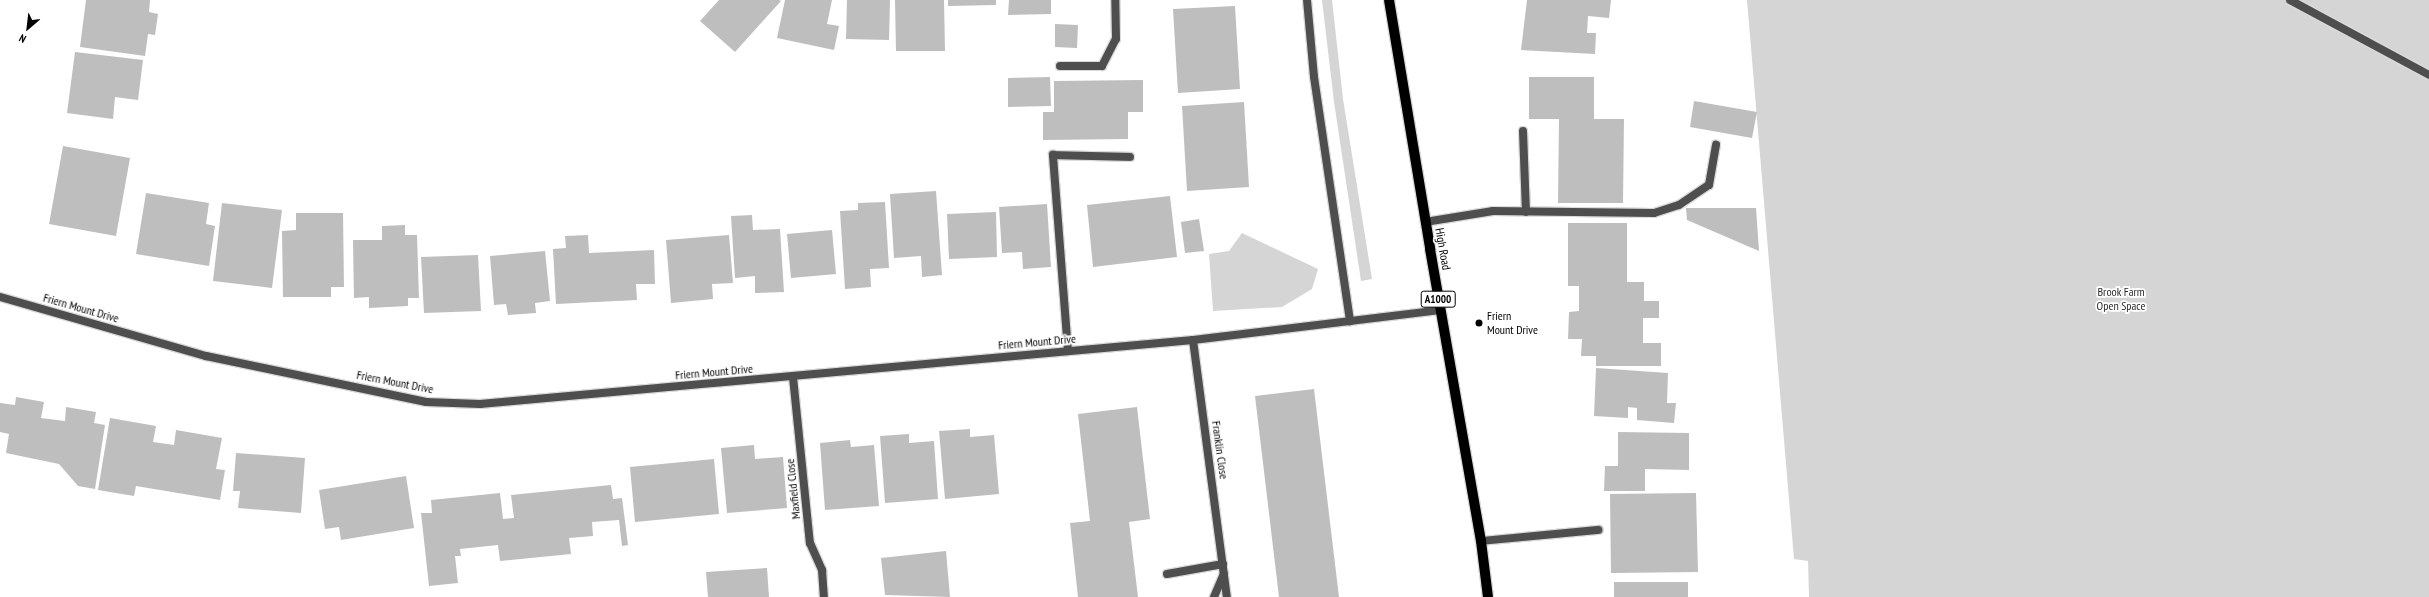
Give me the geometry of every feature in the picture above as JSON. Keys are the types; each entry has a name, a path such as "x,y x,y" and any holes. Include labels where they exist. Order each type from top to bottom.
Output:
{"main road":[{"name":"High Road","path":"1389,0 1425,222 1481,540 1488,597"}],"street":[{"path":"1060,66 1102,66 1116,39 1115,0"},
{"path":"1307,0 1314,77 1350,321"},
{"path":"2290,0 2429,74"},
{"path":"1523,131 1526,212"},
{"path":"1425,222 1493,211 1654,213 1679,205 1709,185 1716,145"},
{"path":"1068,351 1054,155 1130,157"},
{"name":"Friern Mount Drive","path":"0,297 206,356 426,402 480,404 1193,340 1440,310"},
{"name":"Franklin Close","path":"1193,340 1227,597"},
{"name":"Maxfield Close","path":"793,377 810,543 822,570 824,597"},
{"path":"1481,540 1598,530"},
{"path":"1167,574 1223,564"},
{"path":"1214,597 1224,574"}],"green space":[{"path":"1322,0 1332,0 1343,99 1372,279 1361,281 1334,102"},
{"name":"Brook Farm Open Space","path":"1747,0 2429,0 2429,597 1809,597 1808,561 1794,559"},
{"path":"1242,233 1318,269 1312,289 1282,307 1213,311 1209,254 1229,251"}],"building":[{"path":"86,0 150,0 149,12 158,14 155,35 148,34 145,56 80,47"},
{"path":"719,0 781,1 735,52 700,21"},
{"path":"785,0 832,0 827,24 839,26 834,50 777,38"},
{"path":"847,0 890,0 889,40 846,39"},
{"path":"895,0 944,0 945,51 896,51"},
{"path":"948,0 996,0 996,5 948,6"},
{"path":"1009,0 1051,0 1051,14 1008,15"},
{"path":"1527,0 1611,0 1609,18 1588,16 1587,33 1596,33 1595,54 1521,50"},
{"path":"1235,6 1240,89 1178,93 1173,9"},
{"path":"1055,24 1078,25 1077,48 1055,47"},
{"path":"75,52 143,60 138,100 115,97 113,119 67,113"},
{"path":"1050,77 1051,106 1008,107 1008,78"},
{"path":"1529,77 1594,77 1594,119 1624,119 1623,203 1558,203 1559,119 1529,119"},
{"path":"1143,80 1143,112 1128,112 1128,139 1043,140 1043,112 1054,112 1054,81"},
{"path":"1694,101 1757,112 1752,138 1690,127"},
{"path":"1244,102 1249,187 1187,191 1182,106"},
{"path":"63,146 130,158 116,236 49,224"},
{"path":"936,191 942,275 922,277 921,256 894,258 890,194"},
{"path":"146,193 209,203 206,224 215,226 209,266 136,254"},
{"path":"1170,196 1177,257 1093,267 1087,205"},
{"path":"885,202 889,268 870,269 871,287 845,289 840,211 858,210 858,203"},
{"path":"222,203 282,210 272,288 213,281"},
{"path":"1047,204 1051,267 1023,269 1022,252 1002,253 999,207"},
{"path":"1686,208 1756,208 1759,251 1687,220"},
{"path":"996,212 997,257 949,259 947,214"},
{"path":"296,213 343,213 344,287 331,287 331,297 283,297 282,231 296,230"},
{"path":"752,215 753,230 780,229 784,292 755,293 755,276 735,278 731,216"},
{"path":"1199,219 1204,251 1185,253 1181,222"},
{"path":"1568,223 1627,223 1627,282 1644,282 1644,301 1659,301 1659,318 1643,318 1643,343 1661,343 1661,366 1596,366 1596,356 1581,356 1582,339 1568,339 1569,312 1579,311 1579,286 1568,286"},
{"path":"405,225 405,235 417,235 419,298 408,298 408,306 369,308 369,297 354,298 353,240 382,240 382,226"},
{"path":"832,230 836,274 791,278 787,234"},
{"path":"588,235 589,253 654,250 655,284 636,284 637,300 556,304 553,249 566,248 565,236"},
{"path":"729,235 733,283 712,284 713,299 671,303 666,240"},
{"path":"545,251 550,301 535,303 536,313 508,315 506,304 494,305 490,256"},
{"path":"478,255 481,311 424,313 421,257"},
{"path":"1596,368 1668,373 1667,403 1676,403 1674,423 1637,420 1637,408 1628,407 1628,418 1594,416"},
{"path":"1314,389 1339,597 1279,597 1255,396"},
{"path":"16,397 44,402 41,418 65,421 66,407 96,412 94,423 105,425 95,489 78,486 59,464 6,453 9,434 0,432 0,403 15,405"},
{"path":"1137,407 1150,519 1129,522 1138,597 1078,597 1070,523 1090,521 1078,414"},
{"path":"110,418 156,426 153,442 174,445 176,430 222,438 216,469 225,470 220,500 136,486 134,496 98,490"},
{"path":"970,429 970,437 994,435 999,494 945,499 939,431"},
{"path":"1618,432 1689,433 1689,470 1645,469 1645,491 1604,491 1605,466 1618,466"},
{"path":"909,434 909,443 934,441 938,499 885,503 880,436"},
{"path":"850,440 851,447 874,445 879,506 825,510 820,443"},
{"path":"754,445 755,459 783,457 787,508 727,513 721,448"},
{"path":"236,453 305,458 301,513 238,508 240,491 233,491"},
{"path":"714,459 719,514 635,522 630,467"},
{"path":"406,476 414,528 341,540 339,527 325,529 319,490"},
{"path":"611,485 613,499 622,498 628,545 622,546 619,520 592,522 593,536 569,538 571,554 500,561 498,545 460,549 461,556 455,556 458,583 429,586 421,513 432,513 431,500 500,493 503,519 514,518 511,495"},
{"path":"1696,493 1698,572 1611,573 1610,494"},
{"path":"946,551 950,597 885,595 881,558"},
{"path":"767,568 769,597 708,597 706,572"},
{"path":"1614,582 1688,582 1688,597 1614,597"}],"place":[{"name":"Friern Mount Drive","path":"1479,323"}]}
